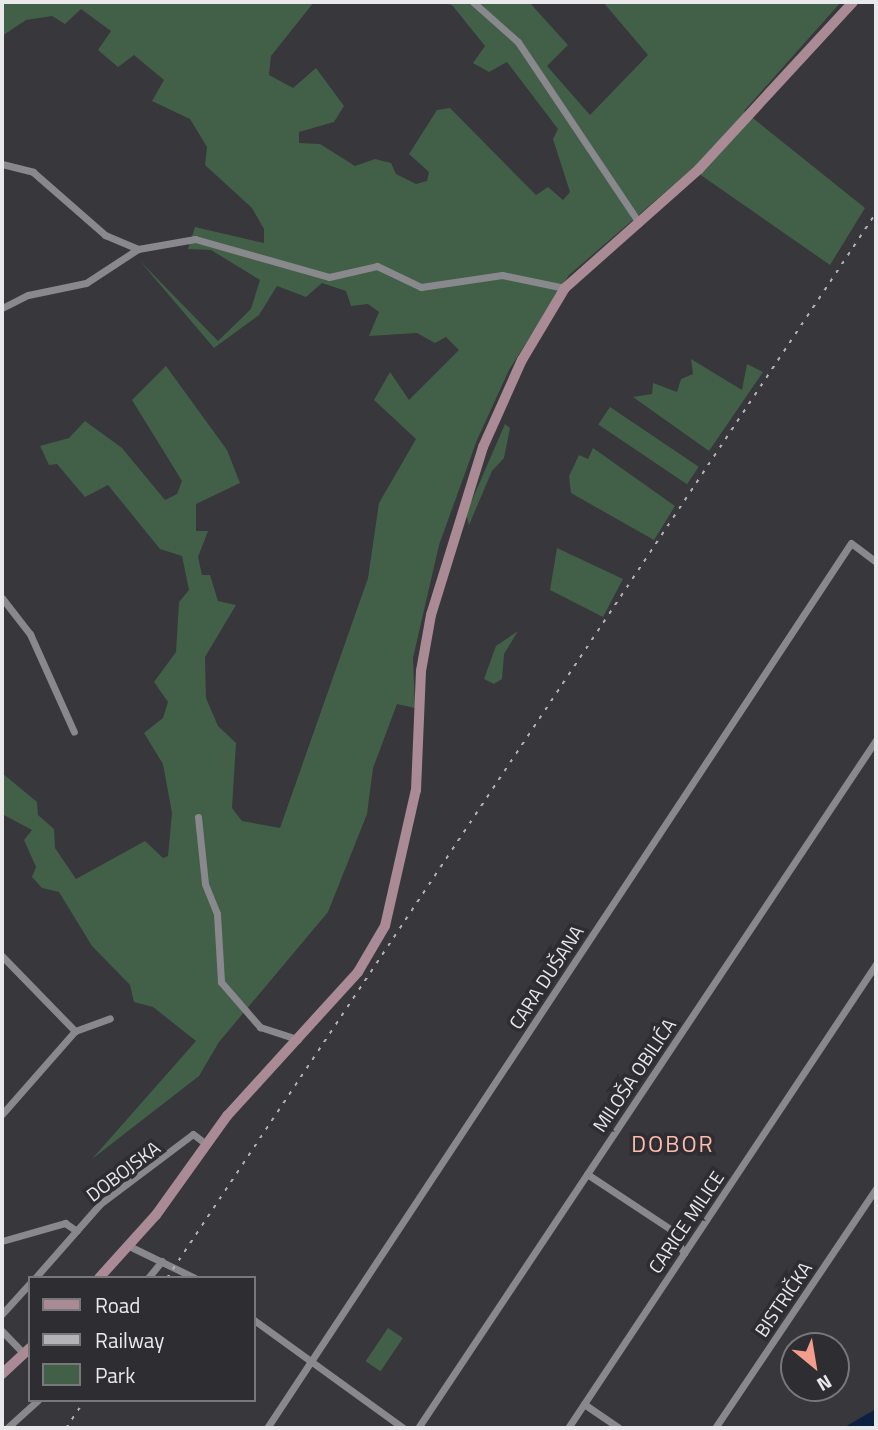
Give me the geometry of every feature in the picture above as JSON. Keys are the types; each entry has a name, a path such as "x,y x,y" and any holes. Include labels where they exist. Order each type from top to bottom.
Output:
{"main road":[{"path":"101,1276 129,1247 206,1144 358,972 396,896 418,779 421,671 445,561 489,435 522,360 565,288 639,223 761,107 853,2"},
{"path":"2,1374 27,1351"}],"street":[{"path":"473,2 518,42 639,223"},
{"path":"2,164 33,172 104,235 138,249"},
{"path":"2,308 29,295 86,283 138,249 208,239 329,277 377,266 421,287 502,275 565,288"},
{"name":"CARA DUŠANA","path":"267,1428 851,543 876,562"},
{"path":"2,598 30,634 74,733"},
{"name":"MILOŠA OBILIĆA","path":"418,1428 876,740"},
{"path":"198,817 205,884 217,914 221,982 260,1027 298,1039"},
{"path":"2,956 75,1031"},
{"name":"CARICE MILICE","path":"568,1428 876,964"},
{"path":"2,1114 75,1031 110,1018"},
{"name":"DOBOJSKA","path":"37,1276 100,1204 193,1134 206,1144"},
{"path":"587,1174 670,1229 684,1253"},
{"name":"BISTRIČKA","path":"715,1428 876,1188"},
{"path":"2,1241 65,1223 77,1231"},
{"path":"129,1247 191,1276"},
{"path":"150,1276 162,1261"},
{"path":"2,1314 28,1285"},
{"path":"256,1322 403,1428"},
{"path":"2,1331 27,1351"},
{"path":"7,1428 36,1402"},
{"path":"584,1404 618,1428"}],"green space":[{"path":"2,2 314,2 271,56 269,75 293,88 316,68 344,106 334,122 299,132 299,143 320,144 355,166 375,159 391,163 396,174 416,184 427,181 429,172 409,154 437,110 450,108 536,195 548,187 563,200 570,192 553,139 558,129 507,62 489,72 473,63 485,46 452,5 440,2 529,2 568,45 547,66 590,115 648,55 603,2 841,2 744,111 865,208 830,265 692,169 569,275 509,370 477,440 439,545 413,658 415,708 397,704 373,768 367,814 328,912 219,1042 199,1076 92,1159 196,1041 153,1007 134,1002 130,985 92,946 59,892 42,888 32,877 36,867 24,840 32,830 2,814 2,773 37,802 38,815 54,829 55,848 76,879 145,841 163,858 168,856 172,813 163,764 144,733 163,718 168,702 154,682 176,652 179,602 189,590 182,556 160,549 108,485 85,497 57,464 49,465 40,446 69,438 85,421 122,448 165,500 177,494 182,481 132,400 166,366 227,450 240,483 196,504 196,531 208,531 198,557 202,575 210,575 218,601 236,605 205,657 206,698 218,726 236,743 232,808 242,821 280,828 368,578 379,503 416,439 374,400 390,372 409,400 459,350 446,337 435,343 417,333 369,336 379,312 368,304 351,306 346,291 322,283 306,297 277,286 259,315 214,348 139,260 218,341 251,309 260,280 211,250 188,249 195,227 264,243 264,229 252,208 205,165 207,147 190,119 152,101 164,80 134,55 118,67 98,50 111,31 81,9 65,24 52,16 26,20 2,36"},
{"path":"691,359 742,390 747,364 763,372 709,451 633,397 652,394 653,383 677,392 681,379 693,374"},
{"path":"610,407 699,467 687,484 598,424"},
{"path":"505,424 510,428 504,458 492,471 469,525 466,514"},
{"path":"593,448 675,506 654,540 571,493 569,476 579,455 588,459"},
{"path":"557,548 623,579 603,617 550,590"},
{"path":"518,631 504,654 502,679 494,684 484,679 496,646"},
{"path":"388,1328 403,1338 381,1371 366,1361"}],"water":[{"path":"876,1409 876,1428 843,1428"}],"railway":[{"path":"168,1276 876,213"},
{"path":"66,1428 84,1402"}],"district":[{"name":"DOBOR","path":"673,1144"}]}
